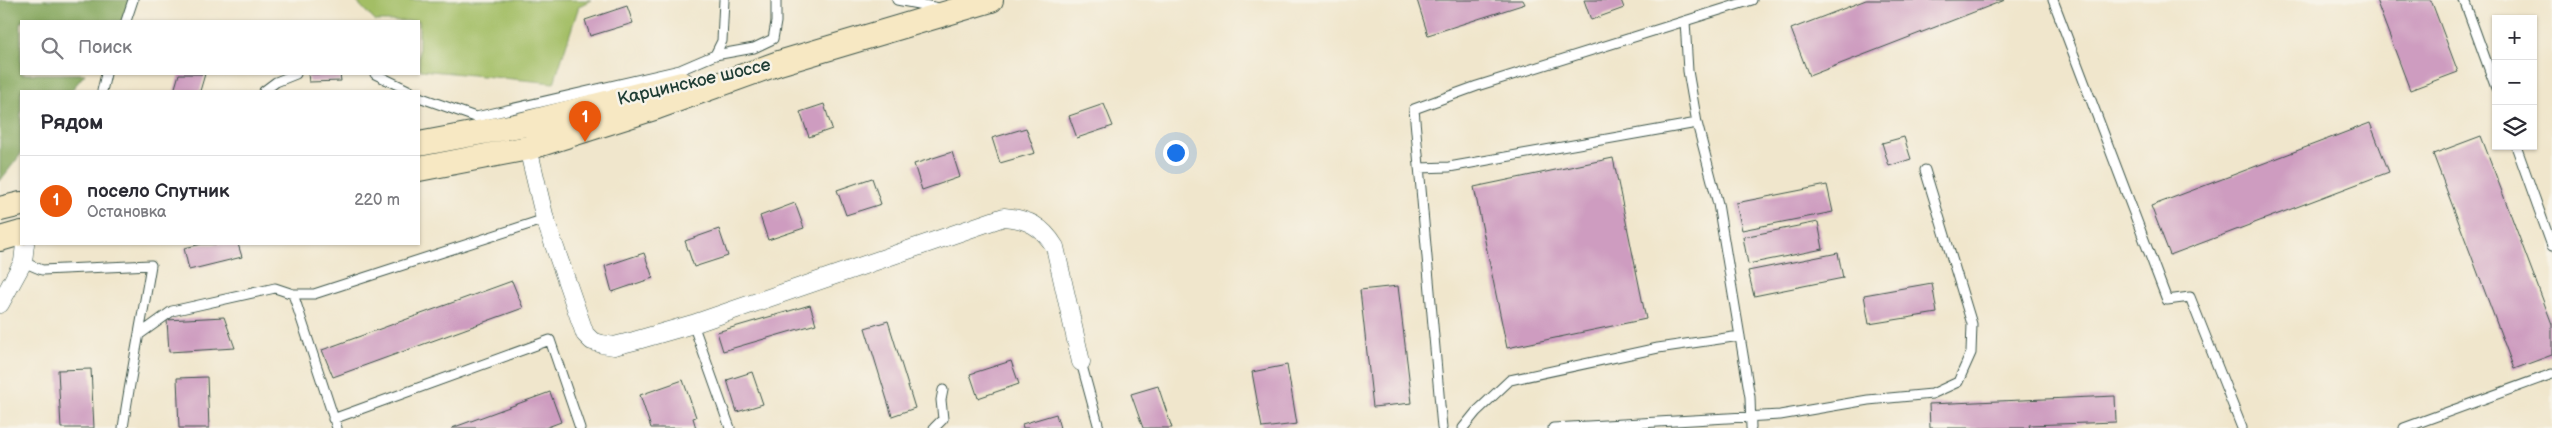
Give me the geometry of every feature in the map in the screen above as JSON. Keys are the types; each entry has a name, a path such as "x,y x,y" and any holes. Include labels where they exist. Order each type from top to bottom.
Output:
{"main road":[{"path":"779,63 992,0"},
{"name":"Карцинское шоссе","path":"420,144 520,125 637,95 779,63"},
{"name":"Карцинское шоссе","path":"420,169 528,148 657,107 779,63"},
{"path":"520,125 528,148"},
{"path":"0,209 20,204"},
{"path":"0,239 20,233"}],"street":[{"path":"528,148 546,219 585,334 592,341 614,346 693,324 1004,217 1016,218 1036,225 1048,236 1055,247 1081,362"},
{"path":"0,304 23,262 24,245"}],"lane":[{"path":"126,20 133,0"},
{"path":"715,55 722,41 724,0"},
{"path":"476,117 680,70 715,55 754,48 773,39 776,22 776,0"},
{"path":"898,0 958,10 980,0"},
{"path":"1442,428 1414,110 1477,86 1752,0"},
{"path":"2053,0 2166,300 2190,297 2242,428"},
{"path":"2464,0 2492,77"},
{"path":"1684,21 1688,71 1696,123 1718,204 1740,336 1751,428"},
{"path":"102,90 106,75"},
{"path":"265,90 276,82 294,75"},
{"path":"377,75 408,90"},
{"path":"420,96 494,124 520,125"},
{"path":"1420,168 1449,168 1696,123"},
{"path":"2517,150 2552,246"},
{"path":"1553,428 1780,415 1868,400 1932,394 1958,382 1971,353 1972,324 1925,170"},
{"path":"140,334 172,311 275,288 294,294 314,294 546,219"},
{"path":"23,262 42,270 151,265 140,334 134,353 123,428"},
{"path":"294,294 335,424 550,340 580,428"},
{"path":"693,324 730,428"},
{"path":"1463,428 1476,412 1510,380 1658,348 1740,336"},
{"path":"1081,362 1099,428"},
{"path":"2404,428 2552,374"},
{"path":"934,428 943,419 941,400 943,390"}],"green space":[{"path":"0,0 134,0 122,20 20,20 20,75 84,75 72,90 20,90 20,155 0,181"},
{"path":"355,0 591,0 579,6 554,83 421,70 420,20 374,20"}],"building":[{"path":"1417,0 1523,0 1525,4 1428,35"},
{"path":"1584,0 1621,0 1624,8 1591,20"},
{"path":"1866,0 2005,0 1809,76 1791,29"},
{"path":"2376,0 2431,0 2458,72 2410,90"},
{"path":"627,6 633,23 590,36 585,20"},
{"path":"179,75 205,75 200,90 174,90"},
{"path":"308,75 340,75 341,81 309,82"},
{"path":"824,104 832,129 809,137 800,112"},
{"path":"1104,104 1113,126 1077,138 1069,116"},
{"path":"2370,123 2389,172 2170,255 2151,206"},
{"path":"1026,128 1035,153 1000,163 992,138"},
{"path":"2481,136 2552,324 2552,355 2514,369 2433,154"},
{"path":"1904,137 1911,159 1889,166 1882,143"},
{"path":"952,152 960,177 922,190 914,164"},
{"path":"1613,158 1646,319 1507,348 1474,187"},
{"path":"872,178 881,204 846,215 837,190"},
{"path":"1827,185 1833,212 1742,230 1736,203"},
{"path":"795,203 804,228 768,240 760,216"},
{"path":"1818,222 1823,249 1748,264 1743,237"},
{"path":"719,229 728,256 694,267 685,241"},
{"path":"198,245 238,245 242,257 189,270 184,248"},
{"path":"644,253 653,278 612,292 605,266"},
{"path":"1838,253 1843,278 1754,296 1748,271"},
{"path":"512,281 523,308 333,377 322,350"},
{"path":"1932,283 1937,313 1869,324 1864,295"},
{"path":"1398,286 1412,403 1373,407 1360,290"},
{"path":"810,305 816,324 723,351 717,332"},
{"path":"224,317 235,348 169,352 167,320"},
{"path":"888,321 915,408 892,416 865,328"},
{"path":"1011,361 1019,384 978,398 970,374"},
{"path":"1287,365 1297,424 1262,428 1252,372"},
{"path":"91,369 94,428 61,428 58,370"},
{"path":"752,372 763,404 737,412 727,380"},
{"path":"207,377 209,428 179,428 177,378"},
{"path":"683,380 696,417 693,418 696,428 651,428 640,395"},
{"path":"1158,386 1172,428 1143,428 1131,394"},
{"path":"550,392 561,422 545,428 452,428"},
{"path":"2115,396 2116,422 2029,425 2030,428 1930,428 1929,404"},
{"path":"1056,414 1060,428 1023,428 1022,424"}],"place":[{"name":"посело Спутник","path":"585,142"}]}
